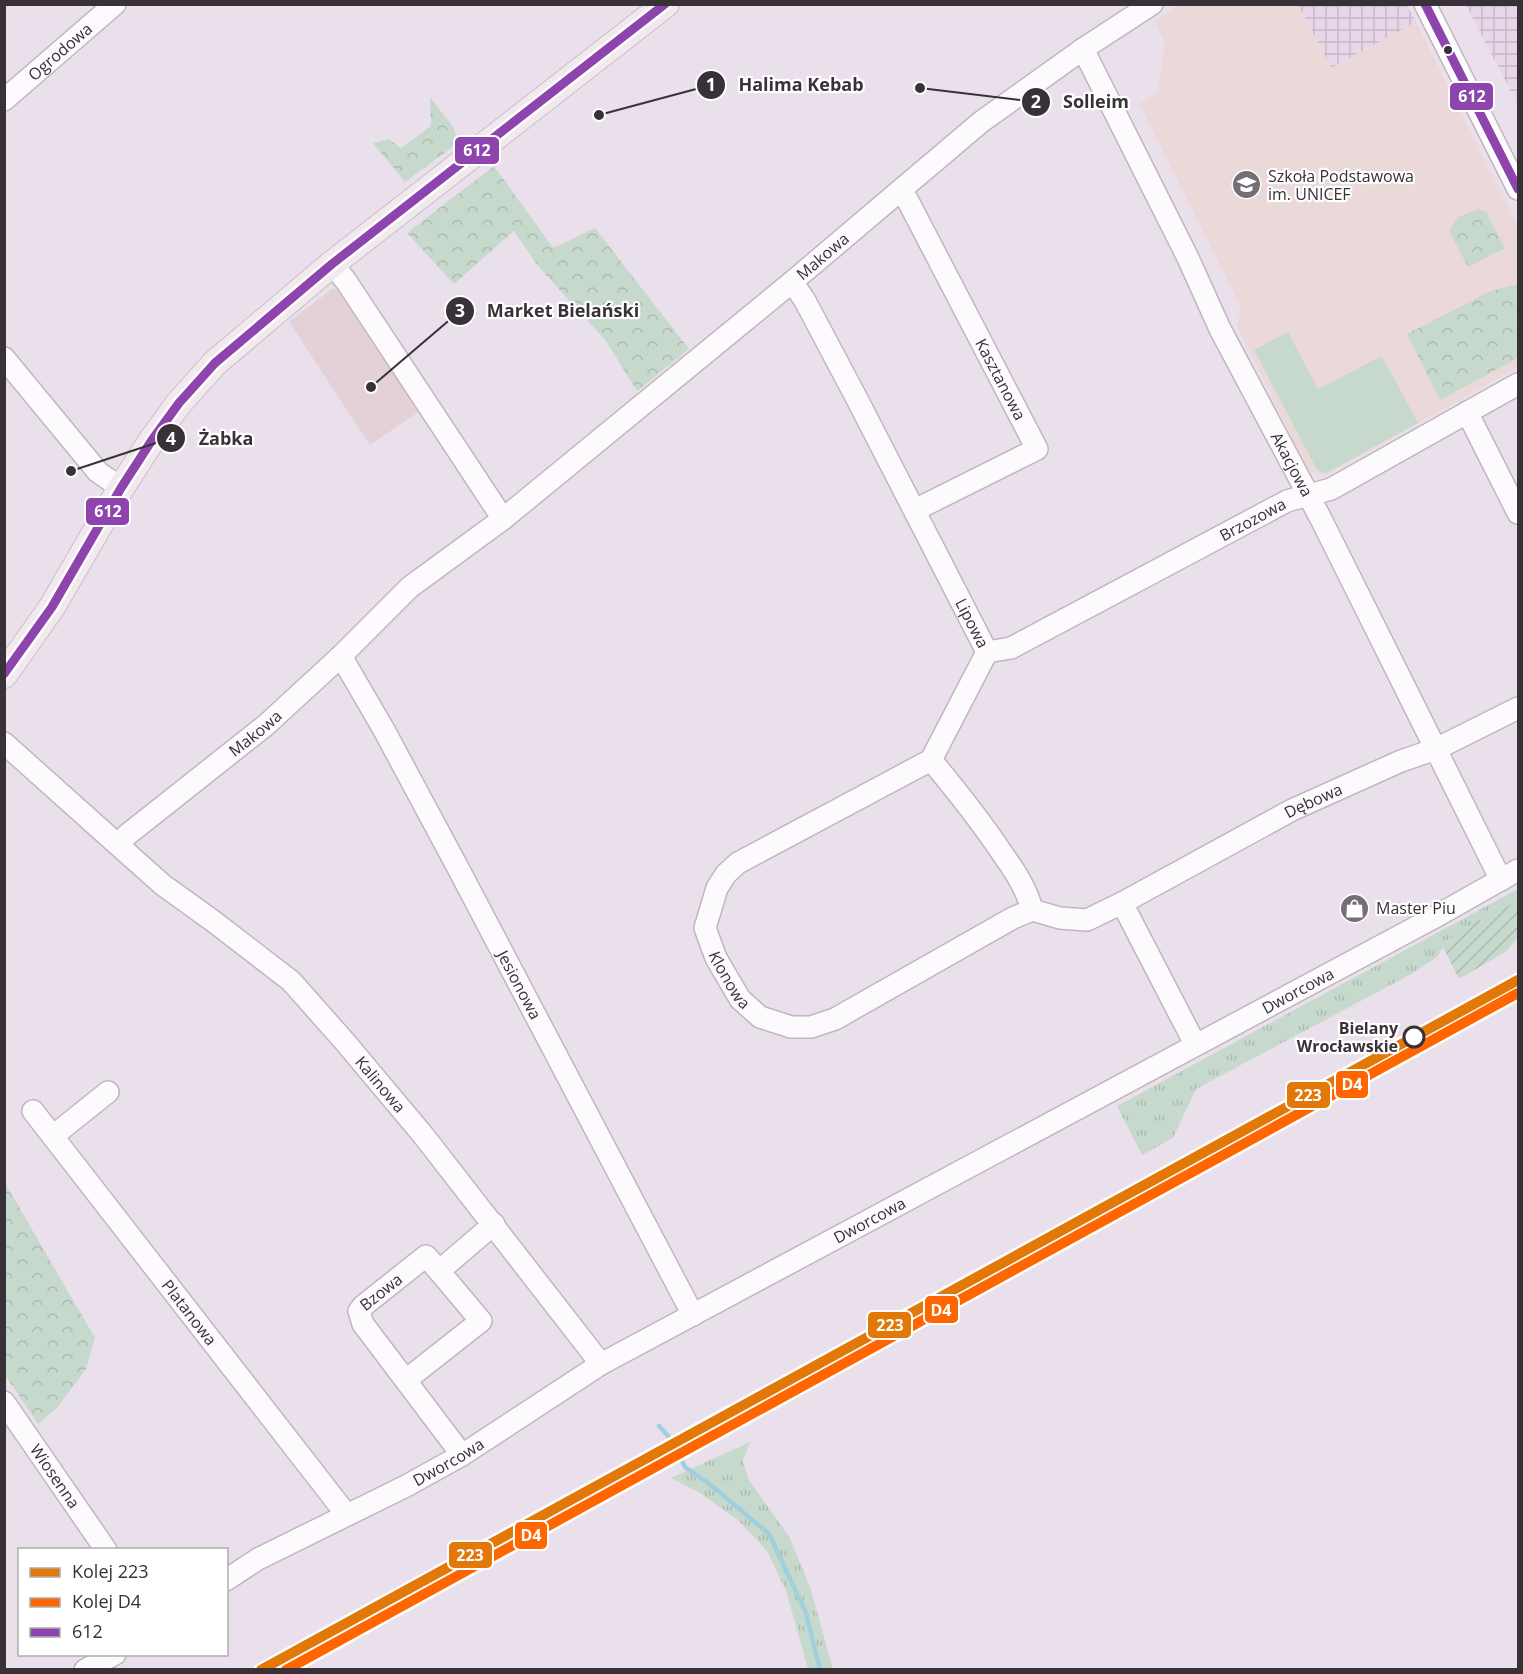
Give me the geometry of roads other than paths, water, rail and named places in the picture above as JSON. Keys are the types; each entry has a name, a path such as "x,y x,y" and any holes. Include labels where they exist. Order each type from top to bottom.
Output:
{"main road":[{"path":"4,675 52,607 121,488 152,440 179,403 215,363 332,264 658,7"}],"street":[{"name":"Ogrodowa","path":"4,100 115,4"},
{"name":"Makowa","path":"118,845 127,835 266,725 410,587 503,519 792,282 981,122 1083,49 1152,4"},
{"path":"1425,4 1518,189"},
{"name":"Akacjowa","path":"1083,49 1188,258 1220,329 1307,494 1436,749 1510,875"},
{"name":"Kasztanowa","path":"901,190 1037,449 915,510"},
{"path":"332,264 352,290 503,519"},
{"name":"Lipowa","path":"792,282 804,299 987,652 931,760"},
{"path":"4,358 98,472 121,488"},
{"name":"Brzozowa","path":"987,652 1011,648 1287,501 1331,489 1518,384"},
{"path":"1467,412 1518,513"},
{"name":"Jesionowa","path":"340,656 384,730 464,878 693,1316"},
{"name":"Dębowa","path":"1118,906 1292,810 1401,761 1436,749 1518,708"},
{"path":"4,743 118,845"},
{"path":"931,760 975,813 1010,865 1029,899 1032,910 1060,918 1088,920 1118,906 1195,1044"},
{"name":"Klonowa","path":"931,760 738,863 726,874 717,888 705,928 716,958 740,999 760,1017 791,1027 811,1027 835,1019 1013,918 1032,910"},
{"name":"Kalinowa","path":"118,845 163,885 291,981 385,1089 494,1224 601,1364"},
{"name":"Dworcowa","path":"228,1579 258,1559 406,1486 462,1455 601,1364 1510,875"},
{"path":"53,1136 108,1092"},
{"name":"Platanowa","path":"33,1111 346,1514"},
{"path":"439,1271 494,1224"},
{"name":"Bzowa","path":"406,1380 481,1321 426,1256 359,1311 363,1324 462,1455"},
{"name":"Wiosenna","path":"4,1402 105,1548"},
{"path":"85,1670 111,1656"}],"waterway":[{"path":"659,1426 669,1437"},
{"path":"680,1457 685,1467 712,1486 769,1534 806,1613 820,1670"}],"rail line":[{"name":"223","path":"261,1670 1518,980"},
{"name":"D4","path":"286,1670 1518,993"}],"place":[{"name":"Solleim","path":"920,88"},
{"name":"Halima Kebab","path":"599,115"},
{"name":"Szkoła Podstawowa im. UNICEF","path":"1247,185"},
{"name":"Market Bielański","path":"371,387"},
{"name":"Żabka","path":"71,471"},
{"name":"Master Piu","path":"1355,908"},
{"name":"Bielany Wrocławskie","path":"1414,1037"}]}
